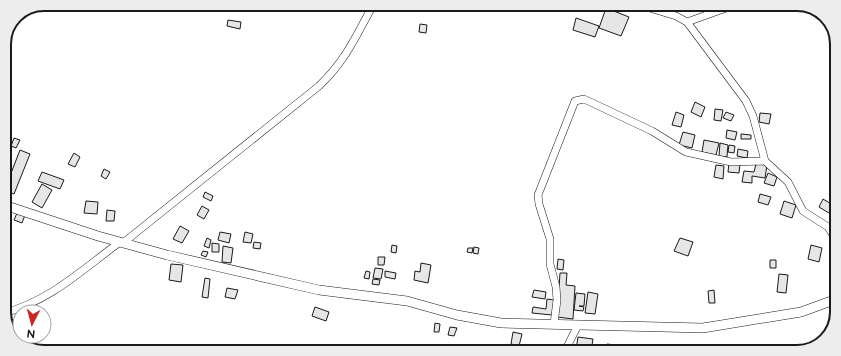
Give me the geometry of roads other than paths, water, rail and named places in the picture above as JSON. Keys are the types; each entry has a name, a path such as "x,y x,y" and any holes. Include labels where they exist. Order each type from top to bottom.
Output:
{"street":[{"path":"11,312 18,310 46,296 121,242 319,86 334,72 348,54 370,11"},
{"path":"660,11 676,16 687,22 750,108 766,161 788,182 802,211 830,231"},
{"path":"687,22 718,11"},
{"path":"554,324 557,300 556,287 550,264 550,239 539,204 538,195 575,100 584,98 652,131 686,152 731,162 766,161"},
{"path":"11,207 167,255 326,292 407,301 441,312 501,323 703,328 801,312 830,301"},
{"path":"568,345 578,325"}]}
